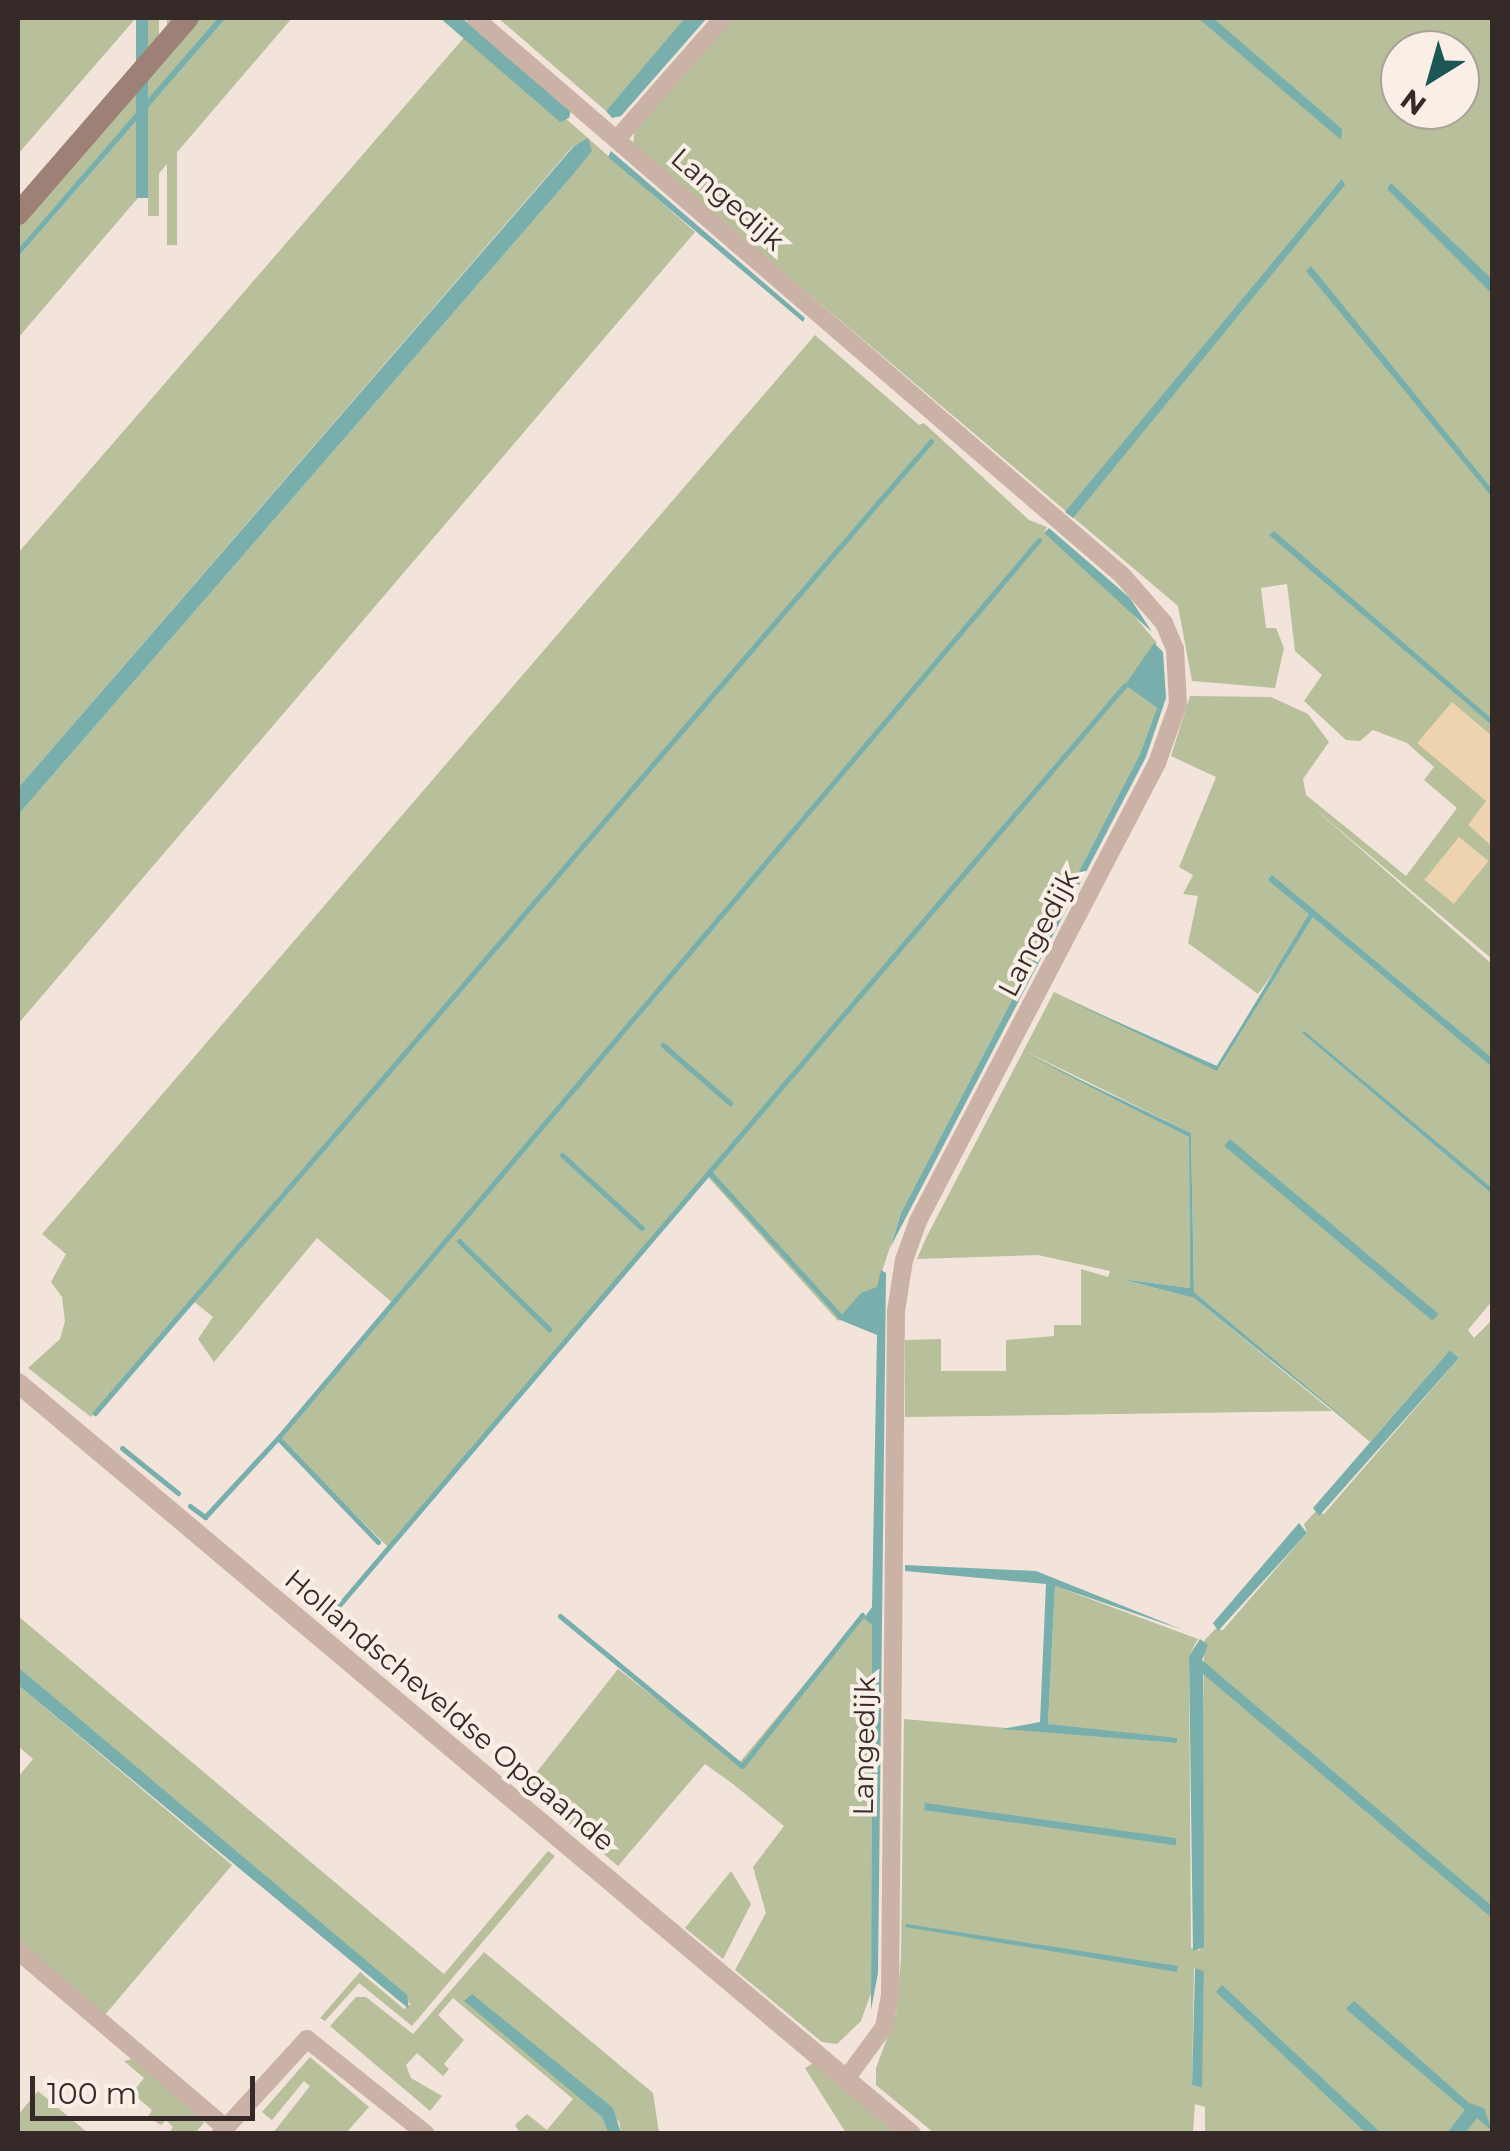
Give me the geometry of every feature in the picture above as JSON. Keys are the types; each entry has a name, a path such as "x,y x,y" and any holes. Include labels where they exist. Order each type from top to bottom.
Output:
{"main road":[{"path":"18,214 188,18"}],"street":[{"name":"Langedijk","path":"475,18 1134,586 1164,623 1178,671 1176,715 1157,762 918,1221 904,1260 896,1312 890,1996 884,2026 846,2079"},
{"path":"617,139 722,18"},
{"name":"Hollandscheveldse Opgaande","path":"18,1383 846,2079"},
{"path":"18,1951 222,2130 307,2039 426,2134"},
{"path":"846,2079 911,2134"}],"green space":[{"path":"18,18 136,18 18,154"},
{"path":"148,18 159,18 159,216 148,216"},
{"path":"167,18 177,18 177,245 167,245"},
{"path":"198,18 219,18 18,249 18,226"},
{"path":"226,18 292,18 18,338 18,257"},
{"path":"498,18 686,18 606,111"},
{"path":"730,18 1492,18 1492,807 1469,825 1492,846 1492,959 1308,803 1492,964 1492,1188 1302,1033 1492,1194 1492,1301 1468,1330 1474,1338 1492,1320 1492,2133 1205,2133 1205,2107 1195,2104 1193,2133 934,2133 876,2085 876,2068 896,2014 901,1958 904,1719 1176,1743 1048,1724 1055,1586 1198,1639 1189,1656 1191,1948 1200,1950 1204,1641 1215,1629 1223,1630 1307,1533 1304,1524 1315,1512 1324,1514 1459,1358 1450,1350 1370,1442 1194,1292 1191,1133 1025,1051 1189,1137 1190,1288 1121,1279 1194,1298 1332,1411 905,1417 905,1340 941,1339 941,1371 1006,1371 1006,1340 1054,1336 1054,1325 1081,1325 1081,1269 1108,1277 1110,1271 1038,1255 917,1259 926,1238 1054,992 1215,1068 1235,1036 1217,1071 1313,917 1258,994 1188,943 1198,896 1183,894 1193,875 1179,867 1216,777 1171,756 1190,696 1271,697 1308,714 1329,742 1303,779 1306,795 1406,876 1457,808 1424,780 1434,767 1407,743 1373,730 1360,741 1346,740 1304,701 1322,675 1295,651 1287,584 1261,588 1266,628 1276,628 1284,648 1275,688 1192,681 1178,606 633,145 635,127","holes":["1194,1968 1204,1972 1201,2088 1192,2085"]},
{"path":"468,33 695,232 18,1024 18,815 571,177 591,151 588,139 573,146 18,788 18,553"},
{"path":"815,335 919,425 924,423 1029,520 1047,527 1044,533 1121,600 1157,643 1125,685 1157,708 1140,754 901,1213 877,1287 838,1321 707,1176 389,1548 278,1438 394,1304 317,1238 214,1362 198,1339 213,1317 192,1300 91,1417 28,1368 60,1339 65,1321 62,1297 51,1282 66,1254 42,1234"},
{"path":"862,1615 872,1624 871,1993 861,2021 837,2044 822,2042 735,1970 766,1913 753,1867 784,1826 705,1764 618,1866 525,1787 618,1669 739,1763"},
{"path":"18,1616 444,1974 548,1851 555,1856 412,2026 359,1983 325,2021 320,2018 360,1972 404,2009 411,2004 18,1667"},
{"path":"18,1685 232,1865 104,2016 18,1942 18,1777 33,1759 18,1746"},
{"path":"731,1871 751,1904 723,1959 685,1928"},
{"path":"484,1952 653,2093 659,2133 621,2133 619,2121 602,2117 608,2133 520,2133 515,2125 527,2114 547,2130 573,2099 453,1998 438,2015 464,2040 444,2064 449,2069 443,2076 417,2053 406,2065 411,2078 442,2096 430,2111 330,2026 356,1997 366,1997 413,2034"},
{"path":"310,2057 369,2107 346,2133 273,2133 310,2086 304,2081 272,2120 262,2112"},
{"path":"132,2059 200,2116 204,2123 195,2133 169,2133 173,2127 166,2120 161,2125 148,2117 152,2110 132,2093 144,2078 124,2061"},
{"path":"815,2062 897,2133 846,2133 805,2068"},
{"path":"38,2091 88,2133 18,2133 18,2115"}],"sand":[{"path":"1452,702 1492,736 1492,846 1468,825 1486,801 1417,743"},
{"path":"1459,837 1489,861 1454,904 1424,880"}],"water":[{"path":"136,18 148,18 148,198 136,198"},
{"path":"218,18 226,18 18,257 18,249"},
{"path":"440,18 462,18 571,110 569,118 560,122"},
{"path":"685,18 707,18 621,116 612,118 606,111"},
{"path":"1198,18 1213,18 1342,129 1341,140"},
{"path":"588,138 592,151 571,177 18,815 18,788 574,146"},
{"path":"611,151 805,318 803,322 608,157"},
{"path":"1342,179 1345,185 1073,518 1065,512"},
{"path":"1391,183 1492,279 1492,294 1387,189"},
{"path":"1311,266 1492,489 1492,497 1306,271"},
{"path":"1049,528 1130,598 1152,632 1044,533"},
{"path":"1274,531 1492,719 1492,725 1269,535"},
{"path":"1154,643 1163,652 1166,698 1146,757 890,1248 901,1213 1140,754 1157,708 1125,685"},
{"path":"1272,875 1492,1058 1492,1067 1313,917 1217,1071 1068,1000 1217,1066 1309,914 1268,880"},
{"path":"1302,1033 1492,1188 1492,1194"},
{"path":"1024,1053 1191,1133 1194,1292 1360,1432 1194,1298 1121,1279 1190,1288 1189,1137"},
{"path":"1230,1139 1438,1314 1433,1321 1224,1146"},
{"path":"881,1270 886,1273 878,1973 871,2010 872,1625 864,1618 872,1607 877,1335 838,1319 861,1293 877,1287"},
{"path":"1450,1350 1459,1358 1319,1516 1313,1508"},
{"path":"1299,1523 1307,1533 1218,1631 1213,1623"},
{"path":"905,1565 1036,1571 1183,1630 1055,1586 1048,1724 1177,1738 1177,1743 1002,1729 1040,1722 1046,1584 905,1571"},
{"path":"1200,1639 1208,1645 1202,1660 1492,1906 1492,1918 1203,1674 1204,1947 1193,1951 1189,1656"},
{"path":"18,1667 407,1995 409,2009 18,1685"},
{"path":"925,1803 1177,1838 1176,1845 924,1810"},
{"path":"906,1924 1178,1966 1177,1972 905,1927"},
{"path":"1195,1968 1204,1971 1202,2088 1192,2085"},
{"path":"1222,1985 1381,2133 1366,2133 1216,1992"},
{"path":"472,1994 613,2108 621,2133 608,2133 602,2117 464,2001"},
{"path":"1354,2001 1469,2103 1484,2108 1492,2131 1477,2118 1465,2133 1447,2133 1465,2110 1346,2009"}],"waterway":[{"path":"95,1413 931,441"},
{"path":"378,1542 278,1438 1039,540"},
{"path":"335,1610 1125,685"},
{"path":"663,1045 730,1103"},
{"path":"562,1155 642,1228"},
{"path":"709,1172 840,1316"},
{"path":"459,1241 549,1329"},
{"path":"190,1506 205,1517 278,1438"},
{"path":"122,1448 178,1493"},
{"path":"560,1616 742,1766 862,1615"}]}
